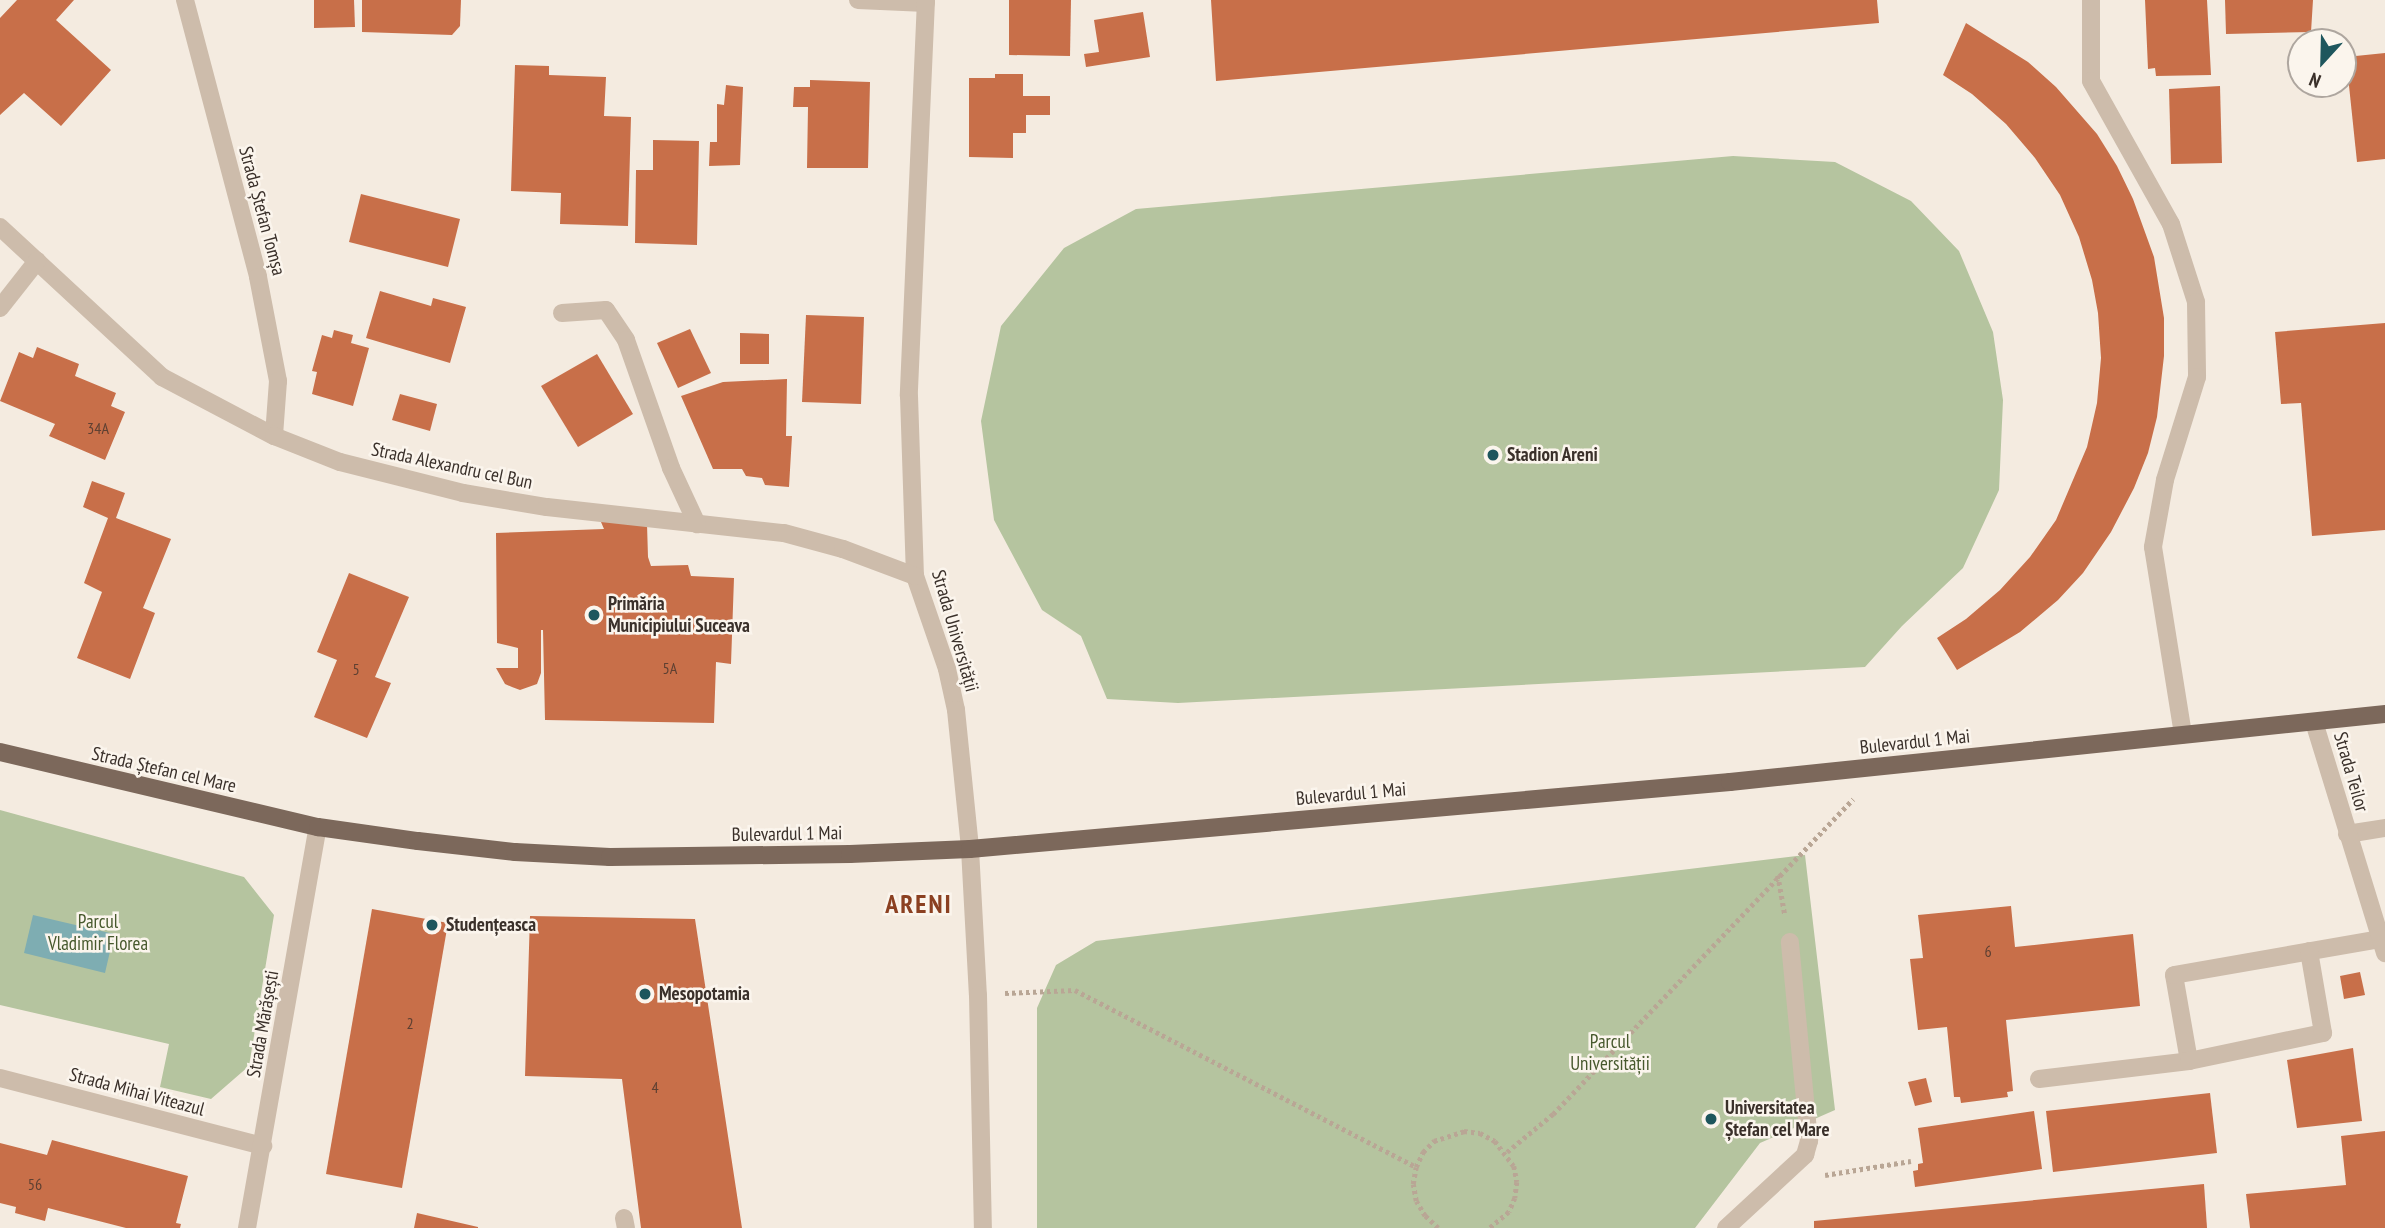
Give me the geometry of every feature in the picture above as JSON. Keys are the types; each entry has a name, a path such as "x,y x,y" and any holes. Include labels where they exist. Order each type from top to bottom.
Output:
{"main road":[{"name":"Bulevardul 1 Mai","path":"318,827 515,852 610,857 970,849 1886,766 2385,714"},
{"name":"Strada Ștefan cel Mare","path":"0,752 318,827"}],"street":[{"name":"Strada Ștefan Tomșa","path":"185,0 258,277 278,381 274,436"},
{"name":"Strada Universității","path":"858,0 926,2 909,397 915,576 947,669 956,710 970,849 978,995 984,1228"},
{"path":"2091,0 2091,81 2171,224 2196,302 2197,377 2165,480 2153,547 2183,735"},
{"name":"Strada Alexandru cel Bun","path":"0,227 162,377 274,436 340,462 463,493 547,507 784,533 843,548 915,576"},
{"path":"0,308 37,261"},
{"path":"562,313 606,310 626,340 671,468 697,524"},
{"name":"Strada Teilor","path":"2314,722 2383,946"},
{"name":"Strada Mărășești","path":"247,1228 318,827"},
{"path":"2347,834 2385,828"},
{"path":"1727,1228 1805,1156 1809,1141 1790,942"},
{"path":"2189,1061 2174,975 2309,951 2383,946"},
{"path":"2039,1079 2189,1061 2323,1033 2309,951"},
{"name":"Strada Mihai Viteazul","path":"0,1078 263,1146"}],"path":[{"path":"1507,1152 1553,1114 1778,874 1886,766"},
{"path":"1778,874 1790,942"},
{"path":"978,995 1075,990 1416,1167"},
{"path":"1438,1228 1425,1216 1416,1201 1413,1184 1416,1167 1423,1152 1434,1141 1464,1131 1480,1133 1507,1152 1516,1174 1515,1198 1508,1212 1490,1228"},
{"path":"1821,1176 1911,1161"}],"green space":[{"name":"Stadion Areni","path":"1733,156 1835,162 1911,201 1959,251 1993,332 2003,400 1999,490 1963,568 1902,626 1865,667 1178,703 1107,699 1081,636 1042,610 994,520 981,421 1001,326 1064,248 1136,209"},
{"name":"Parcul Vladimir Florea","path":"0,810 244,877 274,915 249,1066 211,1099 160,1087 169,1044 0,1005"},
{"name":"Parcul Universității","path":"1805,855 1835,1110 1760,1143 1695,1228 1037,1228 1037,1008 1056,965 1096,941"}],"water":[{"path":"33,915 114,934 105,973 24,953"}],"building":[{"path":"17,0 74,0 56,20 111,70 61,126 24,93 0,115 0,18"},
{"path":"314,0 354,0 355,27 314,28"},
{"path":"362,0 461,0 460,26 452,35 362,32"},
{"path":"1009,0 1071,0 1070,56 1009,55"},
{"path":"1211,0 1877,0 1879,23 1216,81"},
{"path":"2145,0 2207,0 2211,75 2156,76 2155,68 2148,69"},
{"path":"2225,0 2313,0 2311,28 2287,28 2287,33 2226,34"},
{"path":"1143,12 1150,57 1086,67 1084,54 1099,52 1094,20"},
{"path":"1966,23 2028,62 2056,87 2097,134 2117,166 2133,199 2154,257 2164,318 2164,356 2157,417 2148,453 2134,488 2111,532 2083,573 2058,600 2020,632 1957,670 1937,638 1966,619 2000,590 2030,557 2056,520 2087,447 2097,403 2101,358 2098,313 2092,280 2079,237 2060,195 2035,158 2006,124 1972,94 1943,75"},
{"path":"2385,53 2385,159 2357,162 2350,98 2357,98 2357,56"},
{"path":"515,65 549,66 549,75 606,77 604,116 631,117 628,226 560,224 561,193 511,191"},
{"path":"995,74 1023,74 1023,96 1050,96 1050,115 1026,115 1026,133 1013,133 1013,158 969,157 969,78 995,78"},
{"path":"810,80 870,82 868,168 807,168 808,107 793,107 794,87 810,87"},
{"path":"726,85 743,87 740,165 709,166 710,142 717,142 717,104 724,105"},
{"path":"2220,86 2222,163 2171,164 2169,89"},
{"path":"653,140 699,141 697,245 635,243 636,170 653,170"},
{"path":"361,194 460,219 448,267 349,242"},
{"path":"380,291 431,306 433,298 466,307 450,363 366,338"},
{"path":"806,315 864,317 861,404 802,402"},
{"path":"2385,323 2385,530 2312,536 2301,403 2281,404 2275,332"},
{"path":"690,329 711,373 678,388 657,343"},
{"path":"334,330 353,335 351,343 369,348 353,406 312,394 317,372 312,371 322,335 332,338"},
{"path":"740,333 769,334 769,364 740,364"},
{"path":"37,347 79,364 75,376 116,393 111,406 125,412 105,460 49,436 55,424 0,401 19,352 33,358"},
{"path":"597,354 633,414 578,447 541,386"},
{"path":"787,379 786,436 792,436 789,487 765,485 762,478 746,476 742,469 713,469 681,396 723,382"},
{"path":"400,394 437,404 430,431 392,420"},
{"path":"92,481 125,493 116,518 171,539 143,608 155,613 130,679 77,658 102,592 84,583 108,518 83,507"},
{"path":"639,517 647,524 648,557 651,566 688,565 691,576 734,578 731,664 716,662 714,723 545,720 543,630 541,673 537,684 520,690 512,687 505,684 496,668 518,668 518,648 497,643 496,533 604,529 601,522"},
{"path":"349,573 409,597 375,677 391,683 367,738 314,717 337,660 317,652"},
{"path":"2011,906 2015,947 2133,934 2140,1006 2006,1020 2013,1091 2007,1092 2008,1097 1961,1103 1960,1097 1954,1097 1947,1027 1918,1030 1910,959 1923,958 1918,915"},
{"path":"372,909 448,923 402,1188 326,1174"},
{"path":"530,916 695,919 742,1228 641,1228 622,1079 525,1076"},
{"path":"2360,972 2365,995 2344,999 2340,976"},
{"path":"2353,1048 2362,1121 2297,1128 2287,1060"},
{"path":"1926,1078 1932,1102 1915,1106 1908,1082"},
{"path":"2210,1093 2217,1153 2053,1172 2046,1111"},
{"path":"2034,1111 2042,1169 1915,1187 1913,1171 1918,1170 1918,1164 1923,1163 1918,1128"},
{"path":"2385,1131 2385,1228 2250,1228 2246,1194 2346,1185 2341,1136"},
{"path":"52,1140 188,1176 176,1223 181,1224 180,1228 126,1228 48,1208 45,1221 15,1213 16,1207 0,1203 0,1143 47,1155"},
{"path":"2204,1184 2207,1228 1814,1228 1814,1221"},
{"path":"417,1213 478,1227 478,1228 414,1228"}],"place":[{"name":"Stadion Areni","path":"1493,455"},
{"name":"Primăria Municipiului Suceava","path":"594,615"},
{"name":"Studențeasca","path":"432,925"},
{"name":"Mesopotamia","path":"645,994"},
{"name":"Universitatea Ștefan cel Mare","path":"1711,1119"}],"district":[{"name":"ARENI","path":"919,904"}]}
